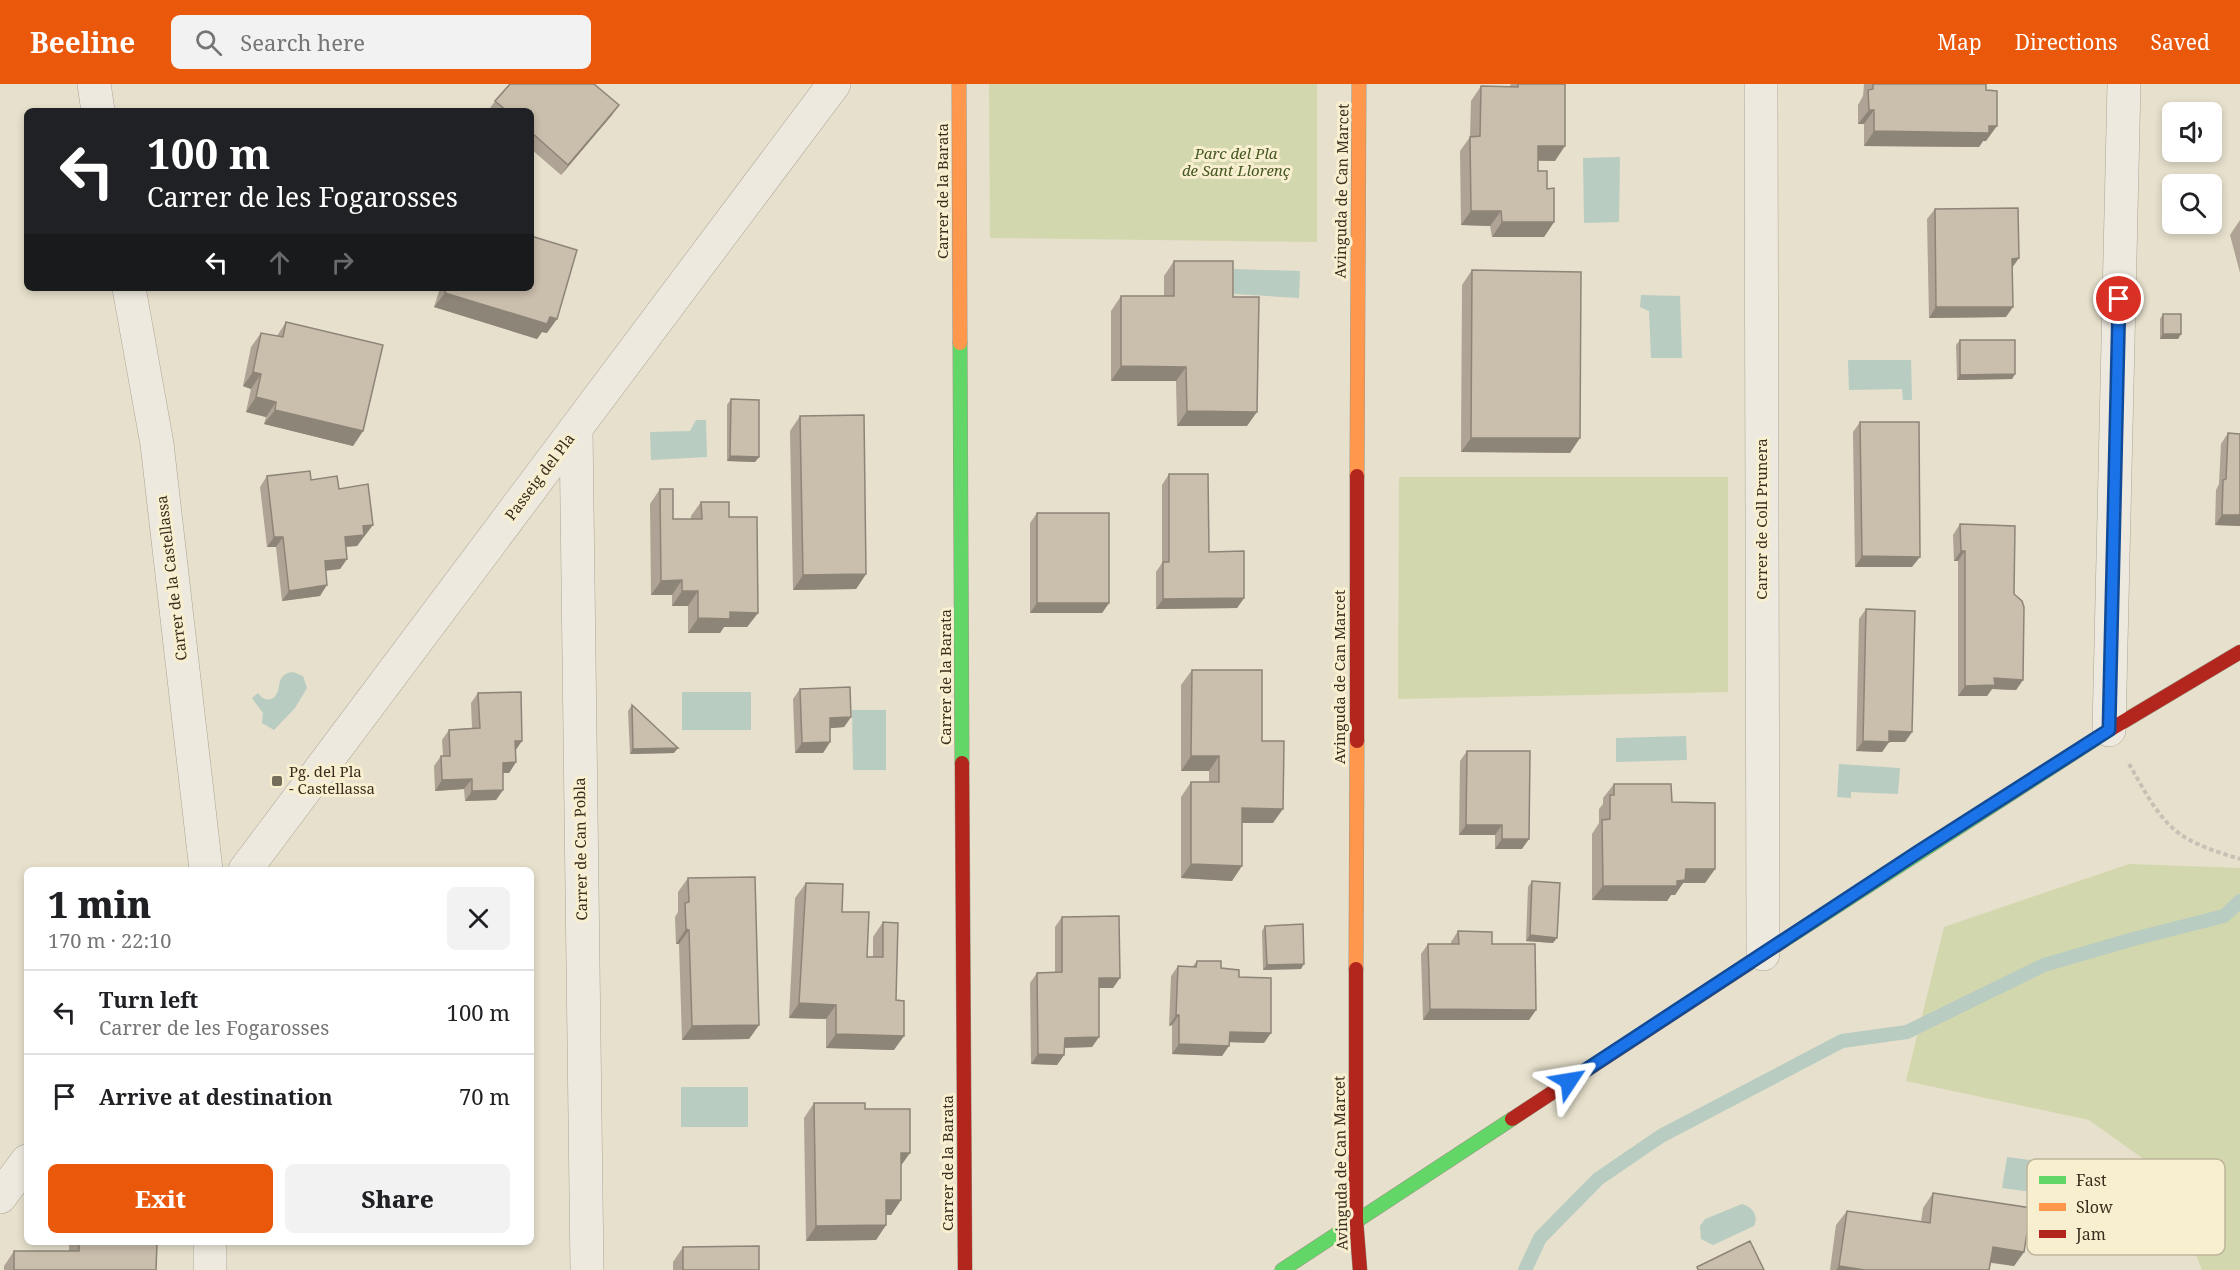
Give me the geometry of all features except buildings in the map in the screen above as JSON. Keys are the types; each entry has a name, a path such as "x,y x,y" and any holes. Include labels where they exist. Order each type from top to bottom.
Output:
{"street":[{"path":"94,84 98,108"},
{"name":"Passeig del Pla","path":"247,867 834,84"},
{"name":"Carrer de la Barata","path":"959,84 965,1270"},
{"name":"Avinguda de Can Marcet","path":"1359,84 1356,1220 1360,1270"},
{"name":"Carrer de Coll Prunera","path":"1761,84 1763,954"},
{"path":"2109,730 2124,84"},
{"name":"Carrer de la Castellassa","path":"130,291 157,444 206,867"},
{"name":"Carrer de Can Pobla","path":"576,428 587,1270"},
{"path":"1282,1270 2109,730 2240,652"},
{"path":"0,1197 24,1165"},
{"path":"210,1245 210,1270"}],"path":[{"path":"2109,730 2158,811 2182,836 2240,859"}],"green space":[{"name":"Parc del Pla de Sant Llorenç","path":"989,84 1317,84 1317,242 990,238"},
{"path":"1399,477 1728,477 1728,692 1398,699"},
{"path":"2129,864 2240,868 2240,1270 2202,1270 2196,1255 2225,1255 2225,1159 2144,1159 2089,1120 1906,1081 1944,927"}],"shaded area":[{"path":"1620,157 1619,222 1584,223 1583,158"},
{"path":"1234,269 1300,271 1299,298 1234,294"},
{"path":"1641,295 1680,296 1682,358 1651,358 1649,311 1640,307"},
{"path":"1848,360 1911,360 1912,400 1903,400 1902,389 1849,390"},
{"path":"696,420 706,420 707,457 651,460 650,432 690,431"},
{"path":"293,672 303,676 307,688 295,708 274,730 262,723 263,713 252,698 258,693 265,699 273,698 278,691 282,677"},
{"path":"682,692 751,692 751,730 682,730"},
{"path":"852,710 886,710 886,770 853,770"},
{"path":"1686,736 1687,760 1616,762 1616,738"},
{"path":"1839,764 1900,768 1898,794 1851,792 1851,798 1837,797"},
{"path":"681,1087 748,1087 748,1127 681,1127"},
{"path":"2007,1157 2027,1160 2027,1191 2002,1188"},
{"path":"1742,1204 1754,1212 1756,1218 1754,1226 1713,1245 1701,1239 1700,1226 1705,1219"}],"waterway":[{"path":"1525,1270 1540,1238 1598,1179 1661,1136 1842,1041 1907,1032 2044,965 2224,916 2240,901"}],"traffic: fast":[{"path":"960,343 962,763"},
{"path":"1783,941 2111,729"},
{"path":"1282,1270 1512,1119"}],"traffic: slow":[{"path":"959,84 960,343"},
{"path":"1357,476 1359,84"},
{"path":"1356,969 1357,741"}],"traffic: jam":[{"path":"1357,476 1357,741"},
{"path":"2111,729 2240,652"},
{"path":"962,763 965,1270"},
{"path":"1512,1119 1783,941"},
{"path":"1356,969 1356,1220 1360,1270"}],"place":[{"name":"Pg. del Pla - Castellassa","path":"277,781"}],"route":[{"path":"1569,1081 1918,852 2109,730 2119,299"}]}
